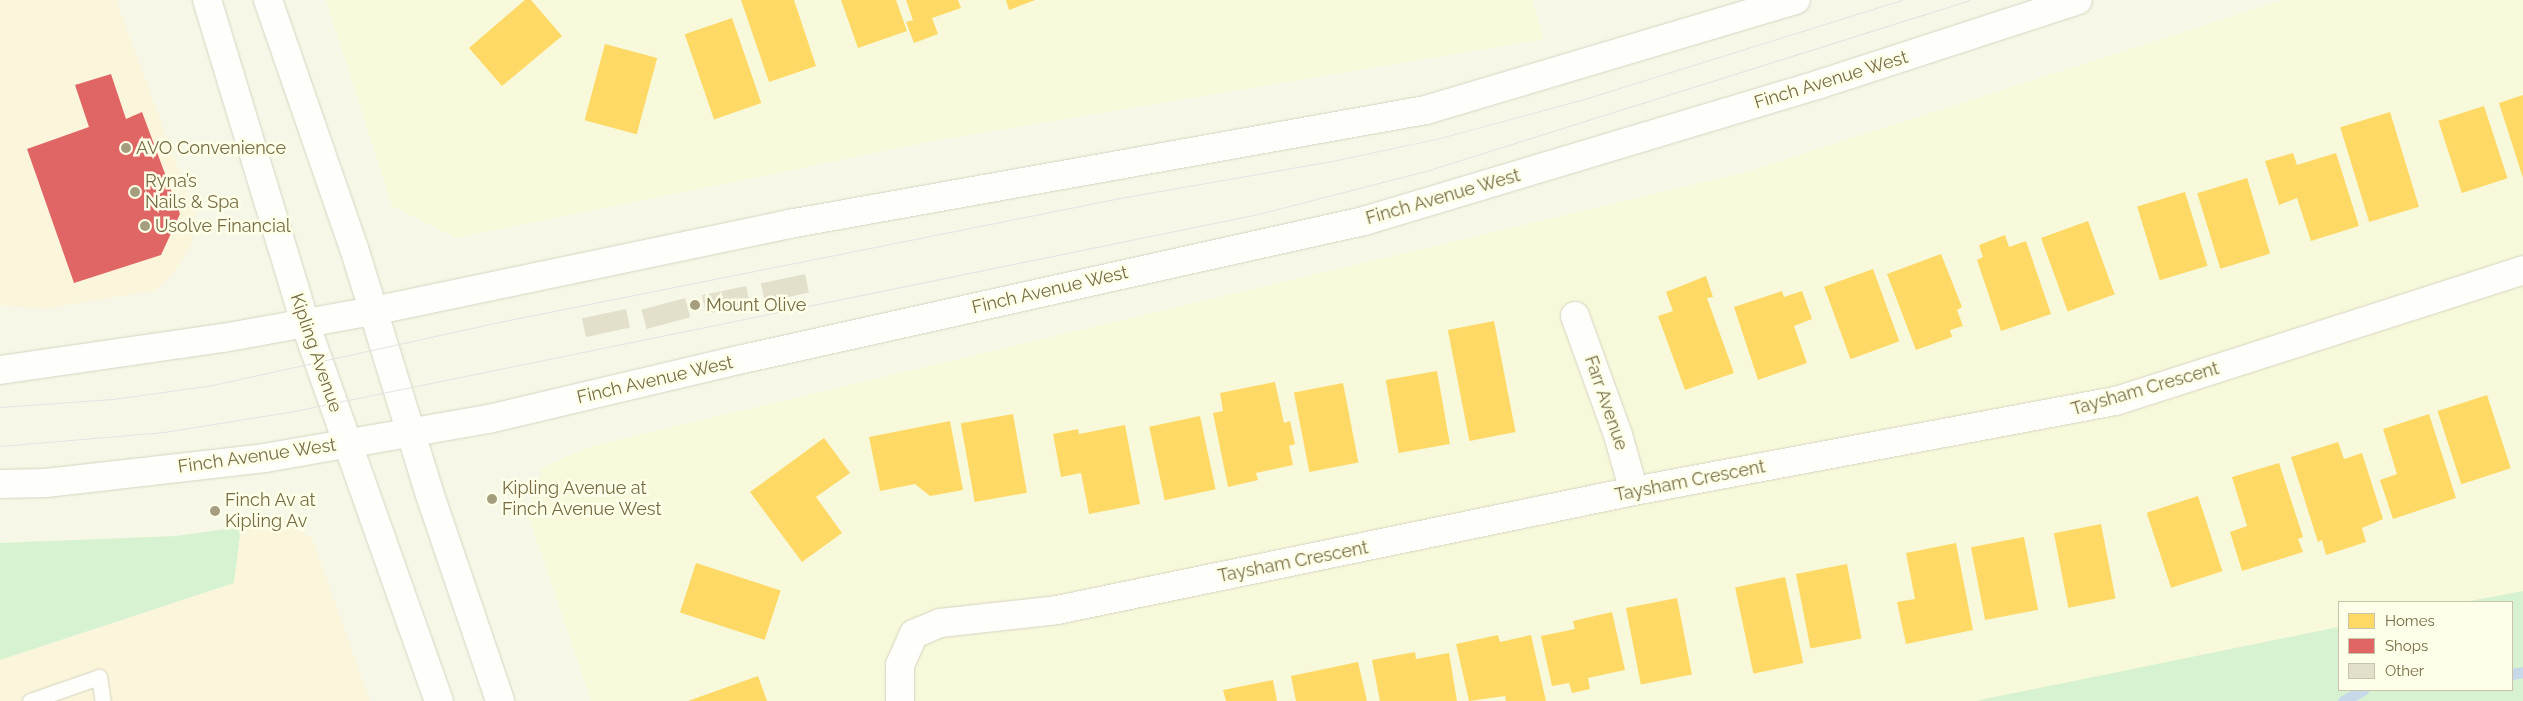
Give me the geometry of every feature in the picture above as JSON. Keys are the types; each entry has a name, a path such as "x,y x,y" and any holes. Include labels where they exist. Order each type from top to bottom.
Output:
{"main road":[{"name":"Kipling Avenue","path":"208,0 305,323 439,701"},
{"path":"268,0 374,311 411,433 500,701"},
{"path":"0,370 374,311 789,224 1426,110 1796,0"},
{"name":"Finch Avenue West","path":"0,484 46,483 246,460 489,419 1364,220 1820,84 2078,0"},
{"name":"Taysham Crescent","path":"900,701 900,665 914,634 940,623 1057,610 1634,491 2116,401 2523,270"},
{"name":"Farr Avenue","path":"1575,316 1618,435 1634,491"}],"lane":[{"path":"30,701 99,678 103,701"}],"shaded area":[{"path":"0,0 116,0 196,216 192,243 175,271 156,290 44,309 0,305"},
{"path":"326,0 1532,0 1544,39 939,140 456,238 392,206"},
{"path":"2283,0 2523,0 2523,591 2472,601 2338,601 2338,628 1976,701 591,701 528,515 543,467 592,446 1746,172"},
{"path":"283,520 312,538 370,701 0,701 0,543 176,536"},
{"path":"241,527 234,583 0,660 0,543 176,536"},
{"path":"2523,591 2523,701 1975,701 2338,627 2338,691 2513,691 2513,601 2470,601"}],"building: Homes":[{"path":"525,0 531,0 562,36 502,86 469,48"},
{"path":"741,0 794,0 816,66 769,82"},
{"path":"841,0 896,0 907,31 858,48"},
{"path":"906,0 958,0 961,8 932,18 938,34 914,43 906,22 913,20"},
{"path":"1006,0 1035,0 1009,10"},
{"path":"732,18 761,103 714,119 685,34"},
{"path":"605,44 657,58 637,134 585,120"},
{"path":"2523,95 2523,178 2499,103"},
{"path":"2484,106 2507,178 2462,193 2438,121"},
{"path":"2390,112 2419,207 2369,222 2340,127"},
{"path":"2293,153 2297,165 2336,153 2359,226 2311,241 2297,198 2279,205 2265,161"},
{"path":"2247,178 2270,254 2220,269 2197,193"},
{"path":"2185,192 2208,266 2160,280 2137,207"},
{"path":"2088,221 2115,294 2068,311 2041,238"},
{"path":"2005,235 2009,247 2026,241 2051,314 2001,331 1977,260 1983,257 1979,245"},
{"path":"1941,254 1962,307 1957,310 1963,326 1950,330 1952,337 1916,350 1887,274"},
{"path":"1873,269 1899,341 1850,359 1824,287"},
{"path":"1706,276 1713,297 1707,298 1734,373 1685,390 1658,316 1673,311 1666,292"},
{"path":"1782,291 1784,297 1802,291 1812,319 1794,326 1807,363 1758,380 1734,307"},
{"path":"1494,321 1516,432 1469,441 1448,330"},
{"path":"1437,371 1450,444 1399,453 1386,380"},
{"path":"1275,382 1284,423 1290,421 1295,444 1289,446 1293,465 1256,473 1258,480 1228,487 1213,413 1223,411 1220,393"},
{"path":"1343,383 1358,463 1309,472 1294,393"},
{"path":"2487,395 2511,468 2461,484 2438,411"},
{"path":"1013,414 1027,493 975,502 961,423"},
{"path":"2429,414 2456,498 2393,519 2380,480 2397,474 2383,429"},
{"path":"1200,416 1216,489 1165,500 1149,427"},
{"path":"950,421 963,490 930,496 915,484 880,491 869,437"},
{"path":"1125,425 1140,504 1089,514 1081,473 1061,477 1053,434 1078,429 1079,434"},
{"path":"824,438 850,473 816,497 842,533 802,562 750,492"},
{"path":"2338,442 2344,459 2362,453 2383,519 2362,528 2366,542 2326,555 2322,540 2318,542 2291,457"},
{"path":"2279,463 2303,537 2298,539 2303,552 2242,571 2230,532 2247,526 2232,477"},
{"path":"2198,496 2222,571 2171,588 2147,513"},
{"path":"2101,524 2116,599 2068,608 2054,533"},
{"path":"2024,537 2038,610 1985,620 1971,547"},
{"path":"1956,543 1973,630 1906,644 1897,602 1915,599 1906,553"},
{"path":"696,563 781,591 765,640 680,612"},
{"path":"1847,564 1862,639 1810,649 1796,574"},
{"path":"1785,577 1803,663 1753,674 1735,588"},
{"path":"1677,598 1692,675 1641,684 1626,608"},
{"path":"1612,612 1625,670 1588,678 1590,689 1572,693 1569,683 1552,686 1541,636 1575,629 1573,621"},
{"path":"1498,635 1500,642 1531,635 1546,701 1506,701 1505,696 1469,701 1456,644"},
{"path":"1415,652 1416,659 1449,653 1457,701 1380,701 1372,660"},
{"path":"1358,662 1367,701 1296,701 1291,676"},
{"path":"758,676 767,701 688,701"},
{"path":"1273,680 1277,701 1226,701 1223,690"}],"building: Shops":[{"path":"111,74 126,119 142,112 180,214 161,255 74,283 27,149 89,127 75,85"}],"building: Other":[{"path":"805,274 809,293 765,302 761,283"},
{"path":"746,286 750,305 706,314 702,295"},
{"path":"685,298 690,317 647,329 642,310"},
{"path":"626,309 630,328 586,337 582,318"}],"waterway":[{"path":"2513,674 2523,672"},
{"path":"2343,701 2361,691"}],"tram line":[{"path":"0,407 113,399 213,385 509,320 1120,198 1332,161 1440,138 1581,100 1902,0"},
{"path":"0,446 164,432 294,411 1258,214 1429,170 1970,0"}],"place":[{"name":"AVO Convenience","path":"126,148"},
{"name":"Ryna’s Nails & Spa","path":"135,192"},
{"name":"Usolve Financial","path":"145,226"},
{"name":"Mount Olive","path":"695,305"},
{"name":"Kipling Avenue at Finch Avenue West","path":"492,499"},
{"name":"Finch Av at Kipling Av","path":"215,511"}]}
